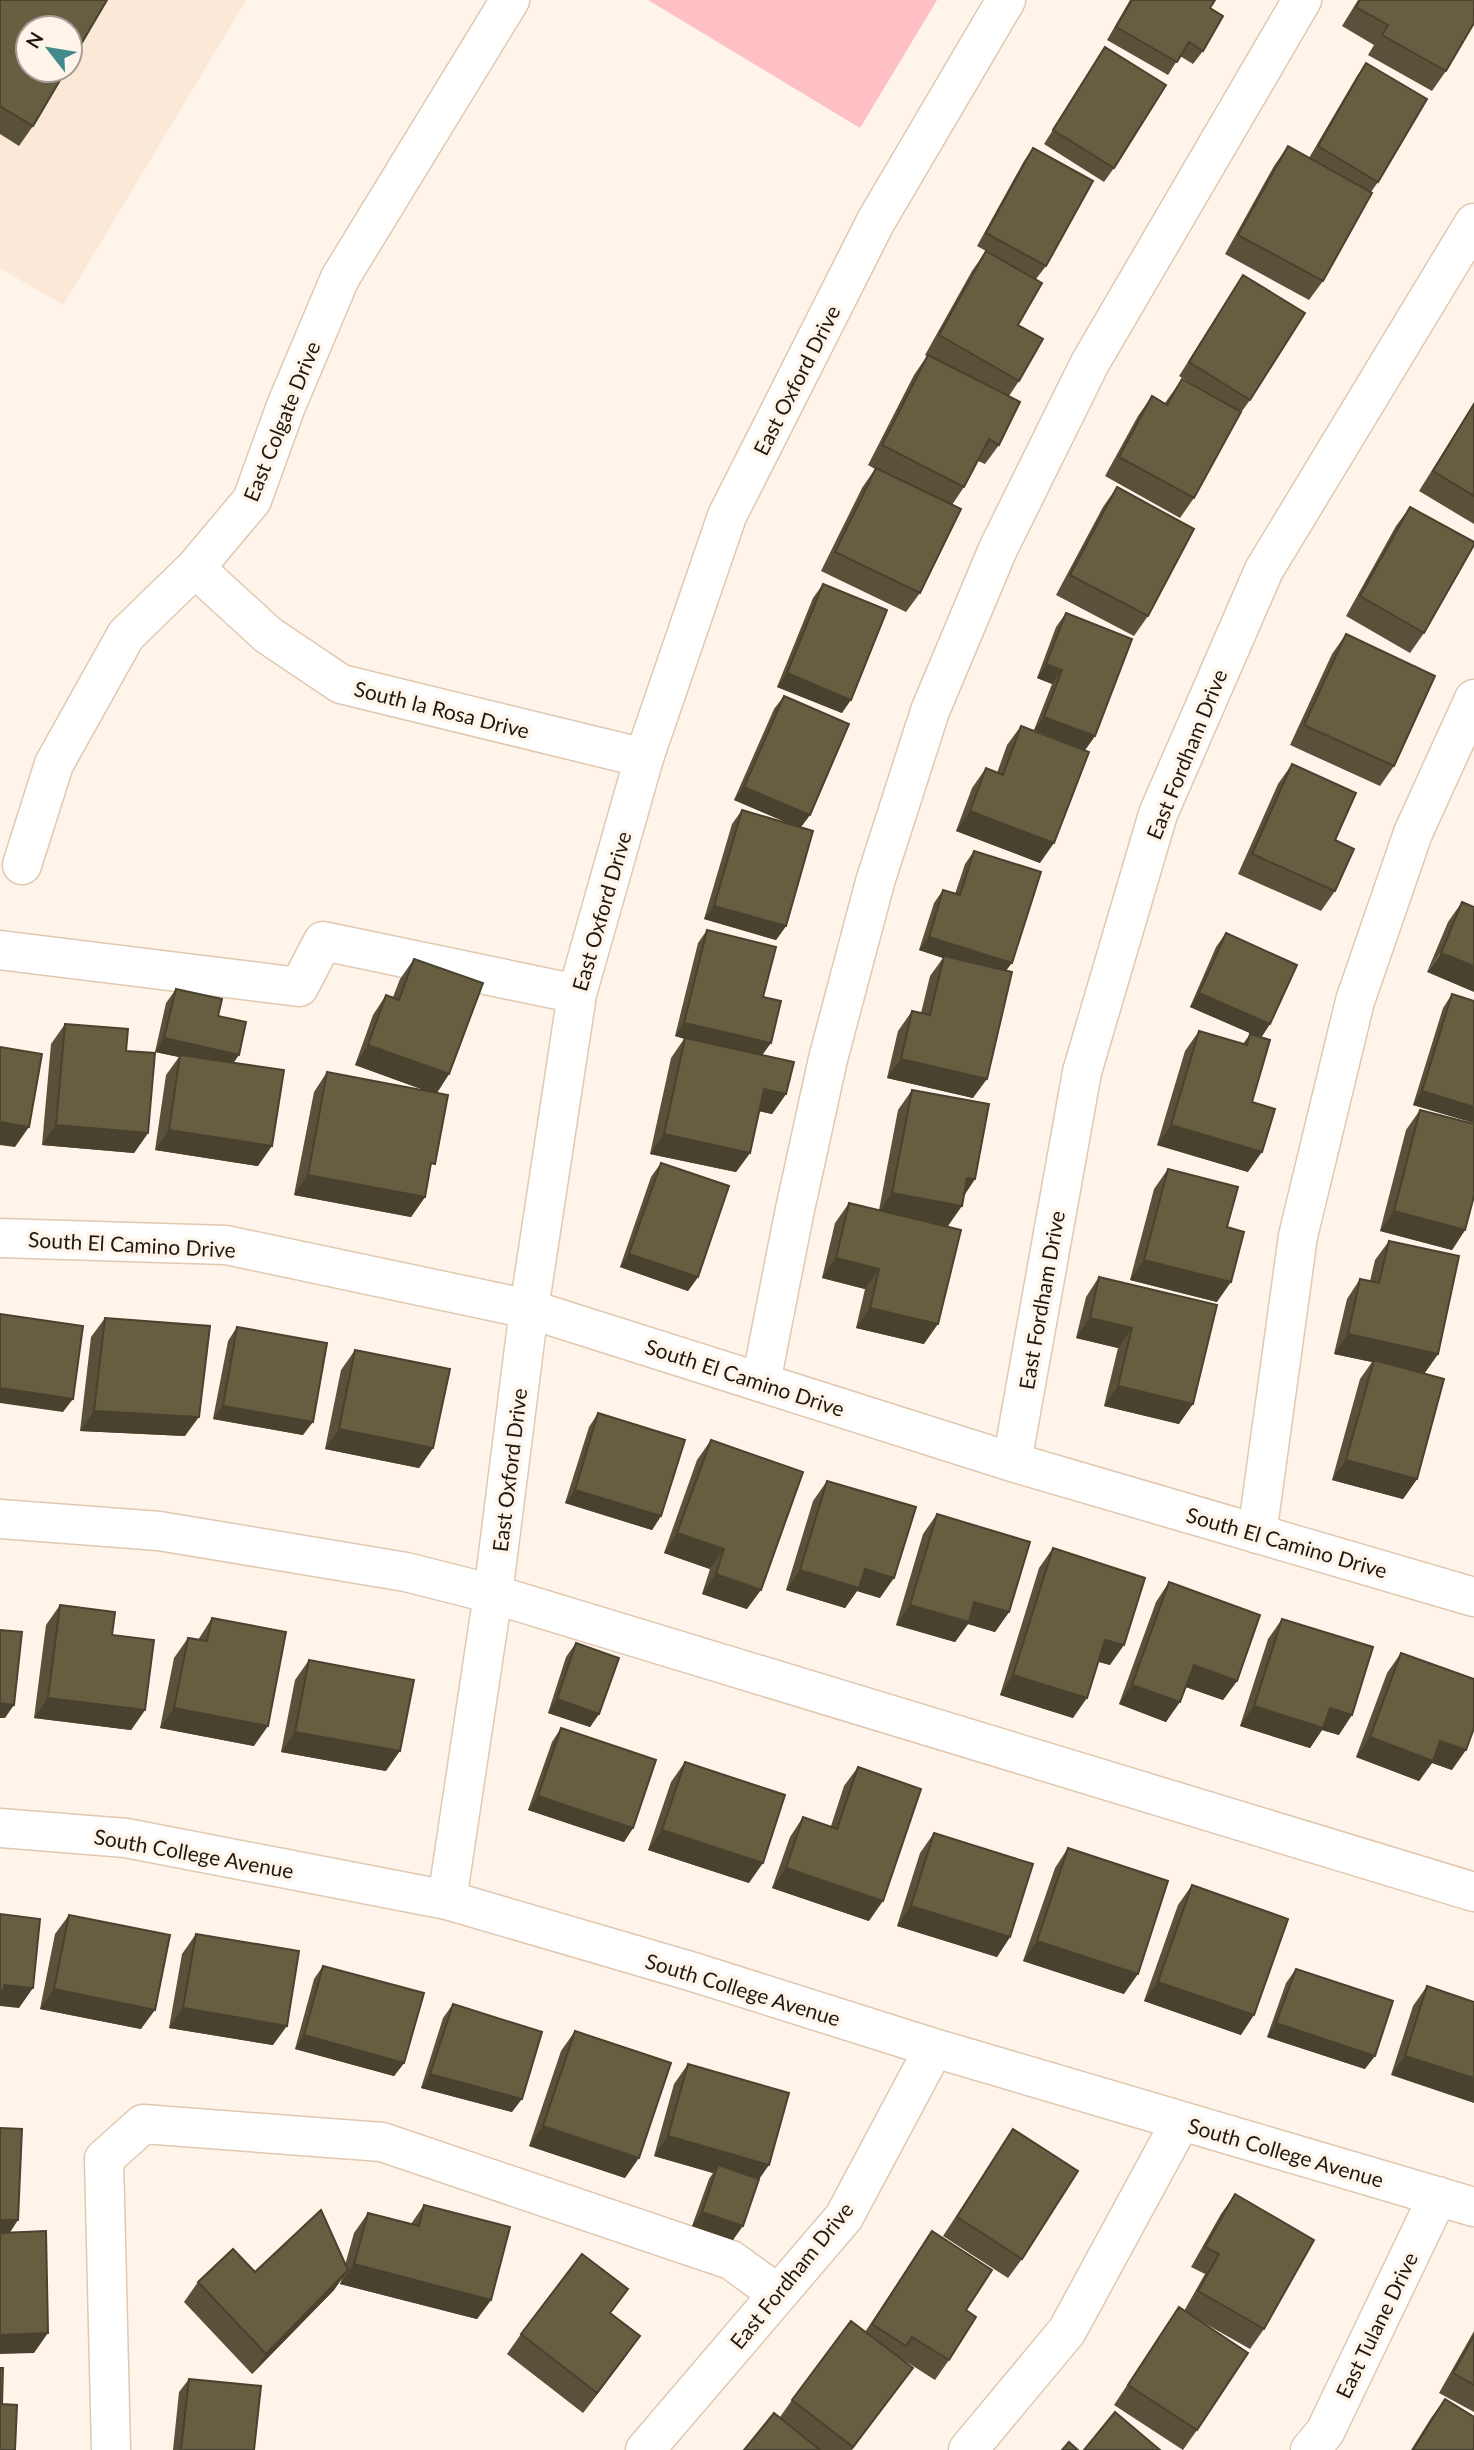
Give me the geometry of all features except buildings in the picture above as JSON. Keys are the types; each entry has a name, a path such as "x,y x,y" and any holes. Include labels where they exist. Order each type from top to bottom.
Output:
{"street":[{"name":"East Colgate Drive","path":"22,865 54,764 125,635 195,568 252,500 286,406 340,278 510,0"},
{"name":"East Oxford Drive","path":"447,1900 493,1594 529,1309 577,994 645,758 727,516 876,221 1006,0"},
{"path":"761,1382 828,1059 875,882 930,711 998,549 1090,363 1303,0"},
{"name":"East Fordham Drive","path":"1012,1462 1082,1072 1157,814 1264,570 1474,223"},
{"name":"South la Rosa Drive","path":"195,568 268,635 341,684 645,758"},
{"path":"1257,1534 1298,1236 1355,1001 1413,833 1474,699"},
{"path":"0,950 299,987 323,941 577,994"},
{"name":"South El Camino Drive","path":"0,1238 226,1245 529,1309 1012,1462 1474,1597"},
{"path":"0,1519 159,1531 406,1572 493,1594 1474,1892"},
{"name":"South College Avenue","path":"0,1828 126,1838 447,1900 690,1971 934,2049 1474,2207"},
{"name":"East Fordham Drive","path":"645,2450 844,2217 934,2049"},
{"path":"968,2450 1067,2331 1181,2121"},
{"path":"111,2450 104,2159 143,2124 382,2142 732,2260 778,2294"},
{"name":"East Tulane Drive","path":"1310,2450 1325,2432 1437,2196"}],"shaded area":[{"path":"0,0 246,0 63,305 0,268"},
{"path":"648,0 937,0 860,128"}]}
